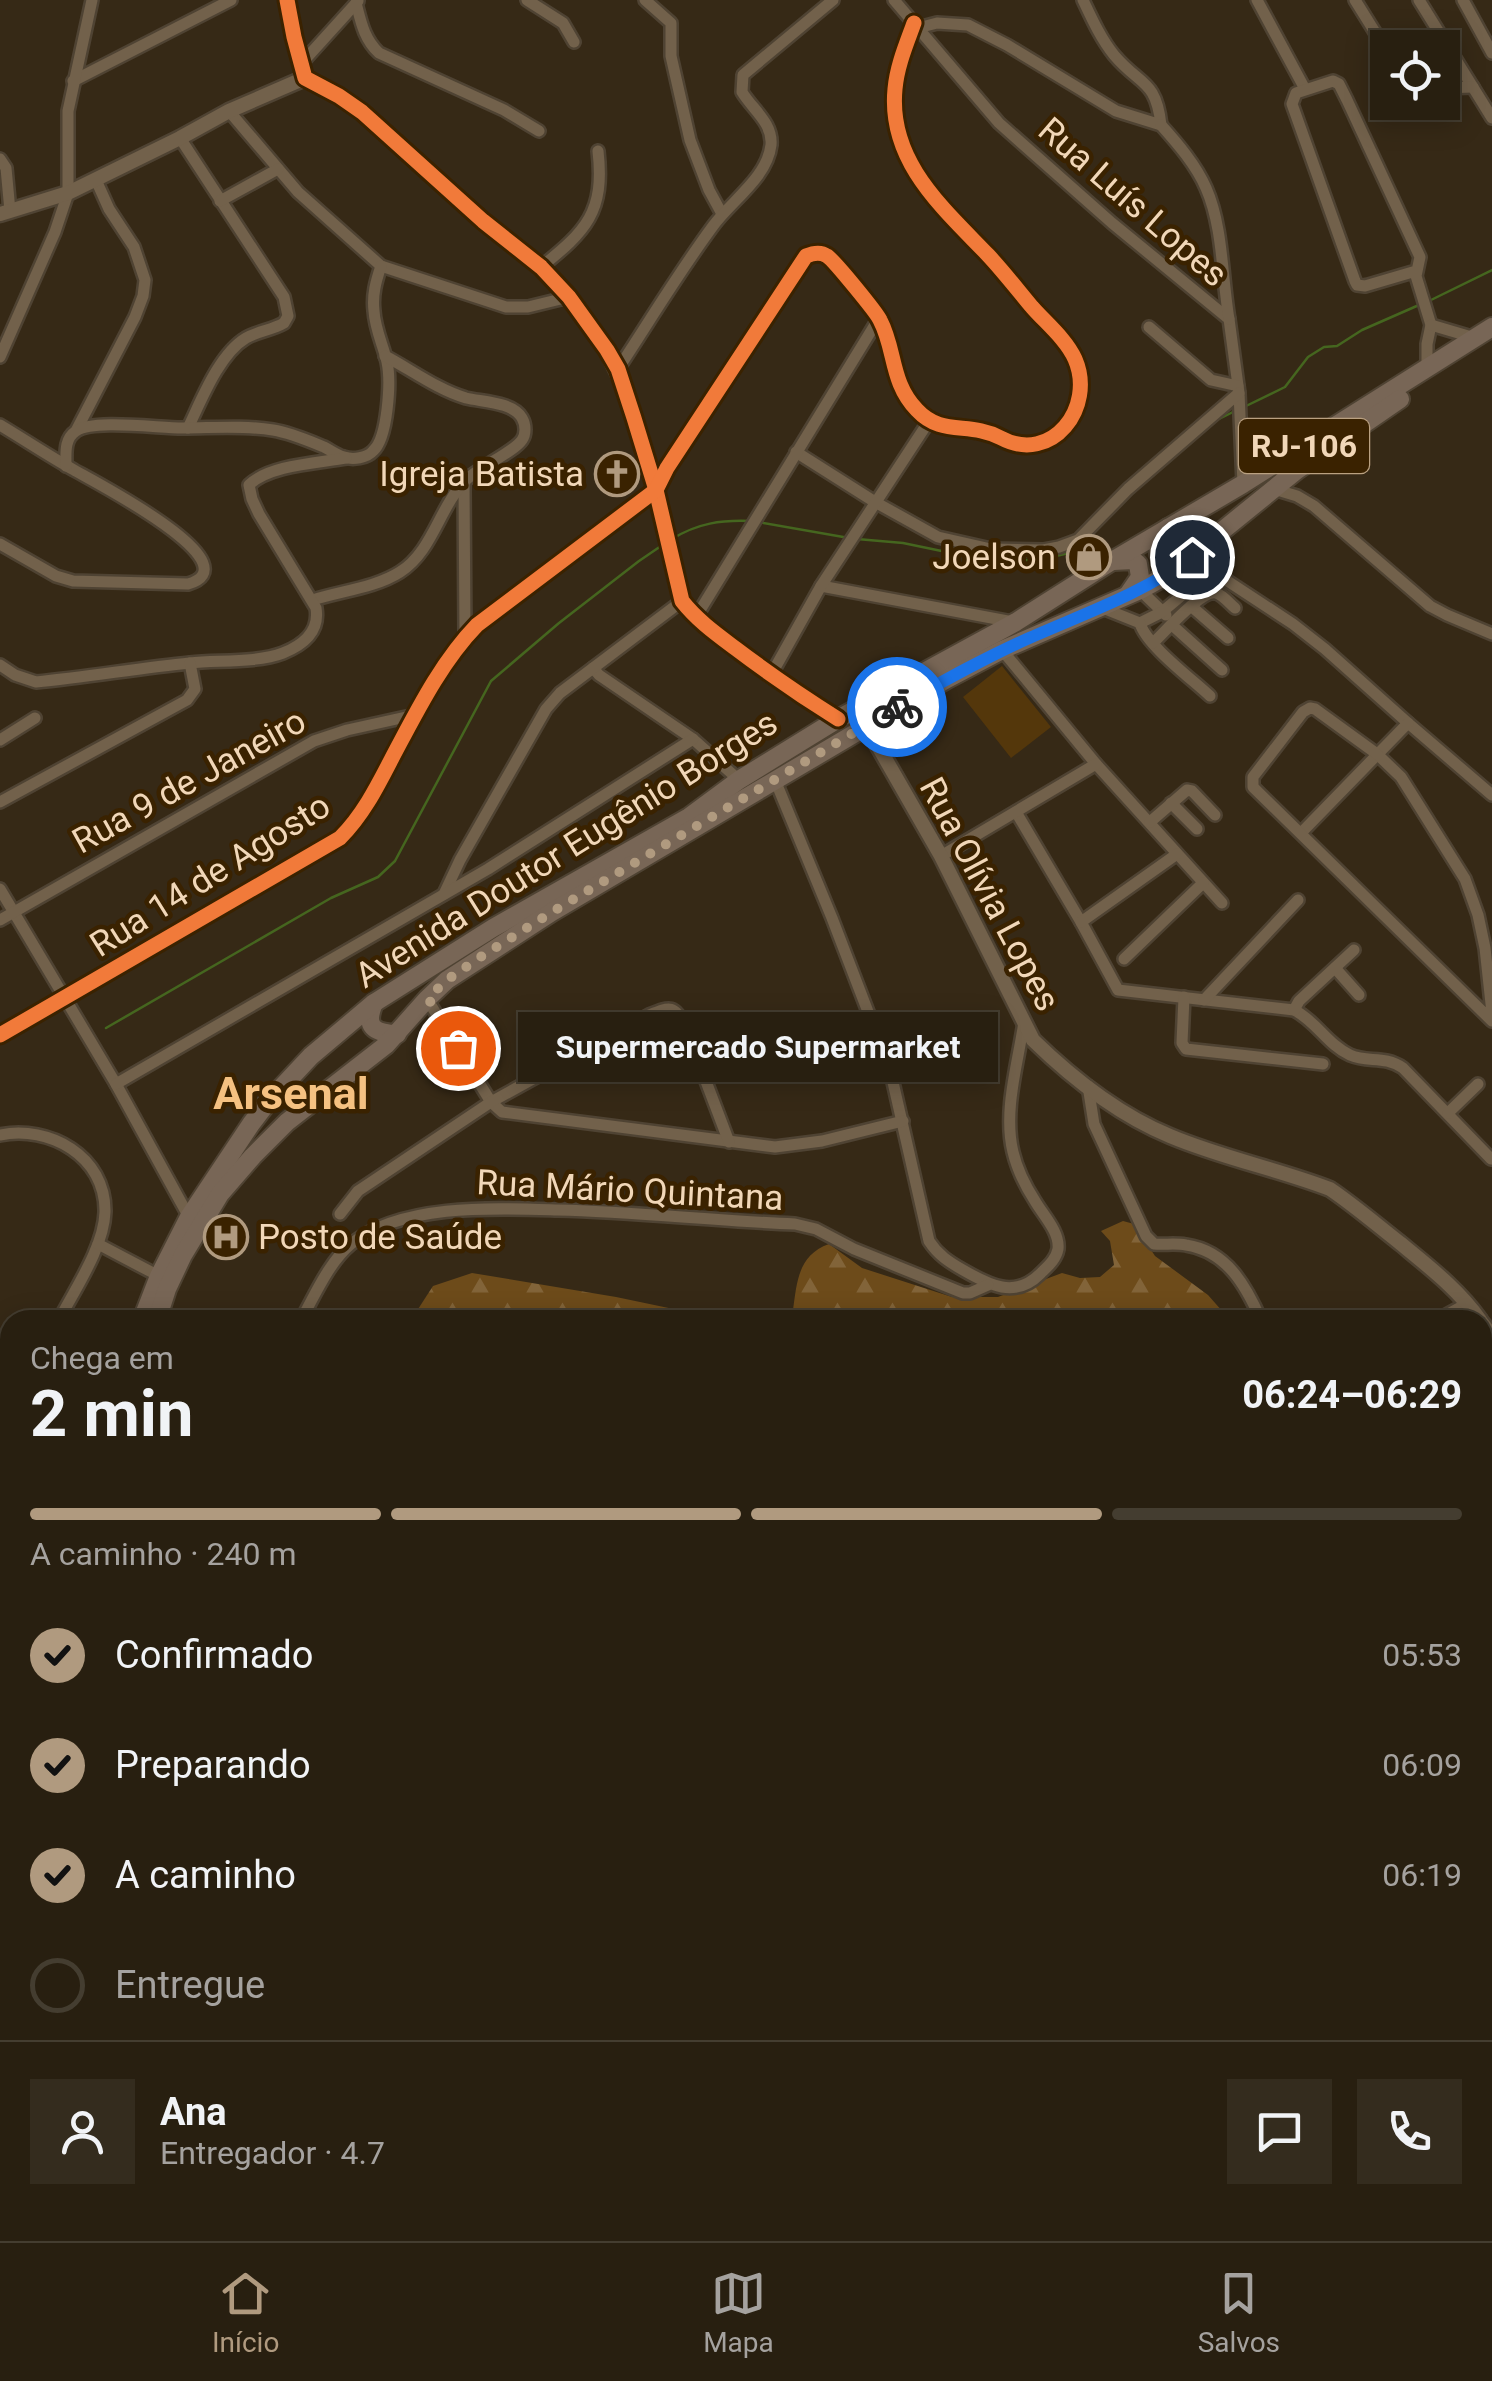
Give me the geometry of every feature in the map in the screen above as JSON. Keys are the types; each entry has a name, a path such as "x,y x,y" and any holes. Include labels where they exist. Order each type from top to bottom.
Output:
{"highway":[{"name":"Avenida Doutor Eugênio Borges","path":"160,1310 184,1255 220,1194 287,1122 371,1058 447,980 947,679 1169,574 1333,444 1483,339 1492,327"},
{"name":"Avenida Doutor Eugênio Borges","path":"146,1310 189,1217 267,1103 311,1056 374,1004 493,928 688,817 739,780 838,719 1016,622 1427,368 1483,339"},
{"path":"1168,527 1157,550 1171,563 1188,560"},
{"path":"1112,560 1133,560 1138,564 1140,577 1134,592"},
{"path":"374,1004 369,1021 375,1030 397,1034"}],"street":[{"path":"0,358 68,193 66,132 73,80 92,0"},
{"path":"73,80 230,0"},
{"path":"287,0 303,71 362,112 482,221 541,267 607,350 618,369 656,490 682,601 696,618 771,675 838,719"},
{"path":"527,0 562,22 574,42"},
{"path":"645,0 671,24 671,56 690,140 722,214"},
{"path":"618,369 722,214 766,162 771,149 769,127 742,92 743,74 833,0"},
{"name":"Rua Luís Lopes","path":"894,0 999,122 1112,223 1229,319 1239,394 1243,484"},
{"path":"1082,0 1116,57 1155,95 1161,125 1179,145 1206,189 1216,226 1229,319"},
{"path":"1257,0 1305,88"},
{"path":"1355,0 1374,30"},
{"path":"1419,0 1492,118"},
{"path":"1463,0 1492,53"},
{"path":"0,159 6,168 5,213 68,193 303,71 357,1"},
{"path":"357,1 364,34 379,53 504,110 539,131"},
{"path":"879,318 900,385 916,409 941,426 987,431 1015,444 1027,445 1066,427 1080,402 1080,374 1066,345 1012,281 932,198 902,145 894,92 900,61 916,26 968,25 1116,111 1161,125"},
{"path":"1416,271 1364,286 1354,281 1292,104 1294,95 1333,81 1339,84 1420,257 1416,271 1431,325 1427,368"},
{"path":"1460,87 1473,86"},
{"path":"229,111 298,192 381,266 506,307 528,307 568,297"},
{"path":"180,138 284,297 288,316 284,324 234,347 188,428"},
{"path":"541,267 572,242 591,216 600,189 598,151"},
{"path":"220,202 278,169"},
{"path":"66,466 68,438 77,429 144,296 145,280 134,247 96,180"},
{"name":"Rua 14 de Agosto","path":"0,1035 340,838 355,824 415,715 465,637 656,490 800,261 813,252 827,256 879,318"},
{"path":"0,665 36,682 251,658 285,652 310,636 317,616 312,600 259,514 249,485 276,471 362,457 370,454 380,441 387,404 387,364 373,296 381,266"},
{"path":"696,618 879,318"},
{"path":"1431,325 1483,339"},
{"path":"796,452 938,537 1015,551 1059,548 1088,532 1128,489 1239,394 1212,380 1149,327"},
{"path":"312,600 399,573 418,556 464,482 521,442 525,431 521,417 511,408 458,396 385,356"},
{"path":"771,675 820,586 929,420"},
{"path":"0,425 169,526 196,552 203,569 201,576 188,584 73,581 56,576 0,544"},
{"path":"77,429 122,425 236,426 302,438 346,458"},
{"path":"464,482 465,637"},
{"path":"1274,490 1314,506 1430,606 1492,634"},
{"path":"1188,560 1325,648 1492,795"},
{"path":"820,586 1016,622"},
{"path":"1134,592 1162,612 1222,670"},
{"path":"1100,607 1140,623 1211,593 1235,608"},
{"path":"444,894 546,710 560,693 682,601"},
{"path":"1153,644 1174,623 1186,601"},
{"path":"1186,601 1228,638"},
{"path":"1140,623 1142,632 1153,644 1210,696"},
{"path":"1002,650 1096,764 1222,903"},
{"path":"0,802 186,700 196,689 190,663"},
{"path":"593,668 692,739 739,780"},
{"path":"1492,1014 1485,948 1473,895 1401,776 1378,754 1315,709 1303,712 1253,777 1256,790 1492,1022"},
{"name":"Rua 9 de Janeiro","path":"0,920 314,741 415,715"},
{"path":"0,740 35,718"},
{"path":"1301,833 1408,723"},
{"name":"Rua Olívia Lopes","path":"866,725 942,856 1032,1040 1088,1086 1165,1134 1330,1189 1444,1280 1473,1310"},
{"path":"116,1084 444,894 692,739"},
{"path":"942,856 1096,764"},
{"path":"775,780 890,1069 925,1230 938,1254 988,1285"},
{"path":"1150,822 1183,792 1192,790 1216,815"},
{"path":"1171,803 1197,828"},
{"path":"1016,812 1118,990 1294,1010 1310,1019 1351,1056 1392,1060 1403,1068 1491,1159"},
{"path":"1082,922 1177,854"},
{"path":"1124,958 1204,883"},
{"path":"0,889 116,1084 189,1217"},
{"path":"1204,1000 1298,900"},
{"path":"1294,1010 1354,950"},
{"path":"1335,968 1359,996"},
{"path":"1184,997 1182,1042 1186,1049 1323,1064"},
{"path":"428,998 490,1102 502,1112 729,1142 790,1146 903,1122"},
{"path":"340,1214 358,1191 490,1102 649,1014 669,1008 686,1026 729,1142"},
{"name":"Rua Mário Quintana","path":"310,1310 335,1262 365,1234 396,1222 462,1209 608,1211 795,1224 962,1293 988,1285 1021,1286 1033,1281 1054,1259 1058,1249 1054,1232 1020,1172 1009,1128 1024,1022"},
{"path":"1448,1113 1478,1084"},
{"path":"1088,1086 1094,1124 1146,1236 1154,1244 1191,1245 1216,1256 1240,1279 1256,1310"},
{"path":"0,1136 58,1139 74,1149 96,1175 105,1213 98,1244 64,1310"},
{"path":"98,1244 160,1276"},
{"path":"1455,1310 1468,1302"}],"green space":[{"path":"1123,1221 1134,1224 1155,1256 1208,1295 1221,1310 793,1310 805,1262 829,1244 862,1268 952,1297 998,1297 1062,1273 1080,1278 1100,1277 1114,1265 1110,1241 1101,1231"},
{"path":"472,1273 678,1310 417,1310 433,1286"}],"shaded area":[{"path":"1002,666 1051,727 1011,758 963,697"}],"waterway":[{"path":"1431,300 1492,270"},
{"path":"1244,407 1285,387 1308,357 1324,347 1337,346 1362,330 1419,305"},
{"path":"1217,420 1237,410"},
{"path":"672,539 710,524 750,521"},
{"path":"758,522 849,538"},
{"path":"857,539 903,543 985,560 1039,560 1073,552 1078,546"},
{"path":"106,1028 331,898 378,877 395,861 491,681 559,623 661,546"}],"cycle path":[{"path":"287,0 305,78 362,112 483,221 541,267 569,297 607,350 618,369 656,490 682,601 728,642 838,719"},
{"path":"0,1035 340,838 369,800 420,706 464,639 477,625 656,490 806,256 827,256 871,307 885,331 902,388 926,418 1020,444 1037,444 1065,427 1079,395 1080,377 1071,352 937,200 909,161 900,139 895,89 914,23"}],"way so far":[{"path":"458,1048 428,998 447,980 552,912 897,707"}],"place":[{"name":"Igreja Batista","path":"617,474"},
{"name":"Joelson","path":"1089,557"},
{"name":"Supermercado Supermarket","path":"458,1048"},
{"name":"Posto de Saúde","path":"226,1237"}],"district":[{"name":"Arsenal","path":"291,1093"}],"route":[{"path":"897,707 1002,650 1140,590 1192,557"}]}
